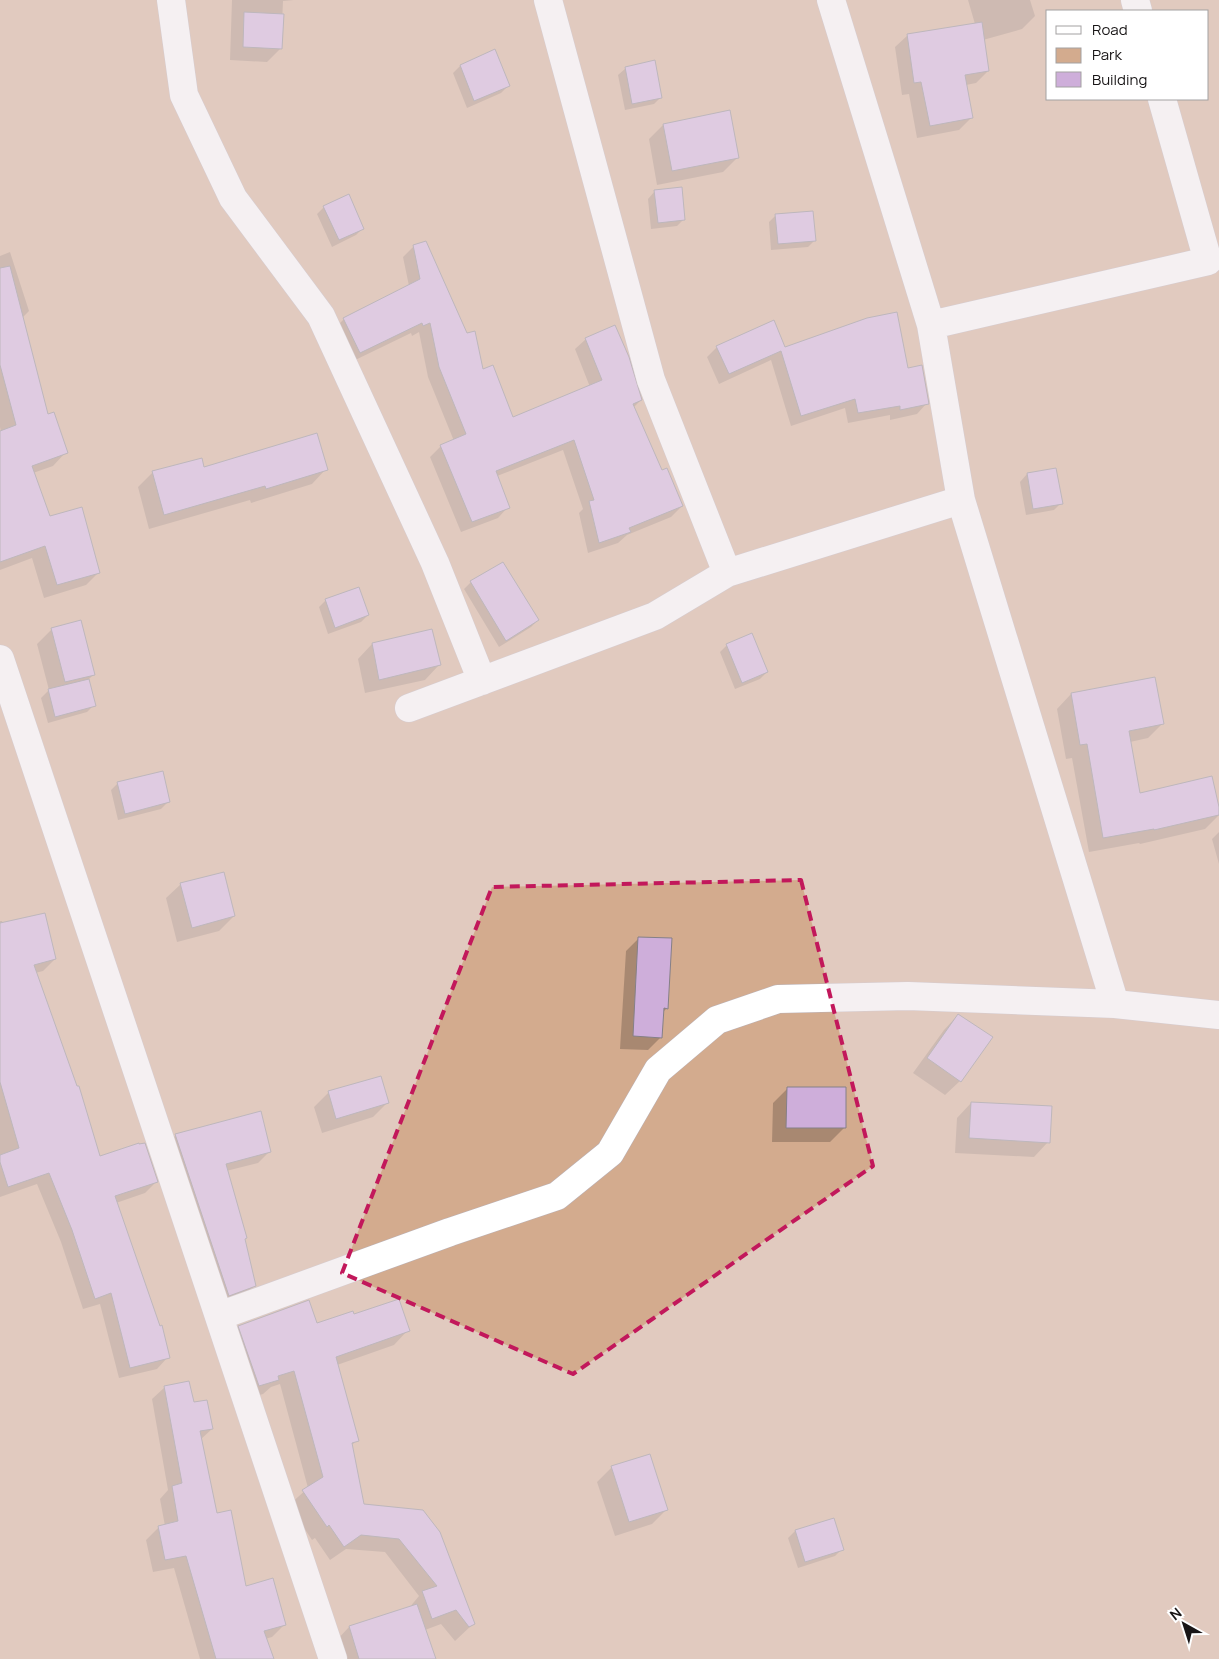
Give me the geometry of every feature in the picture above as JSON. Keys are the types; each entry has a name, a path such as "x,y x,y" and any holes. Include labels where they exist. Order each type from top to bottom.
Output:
{"street":[{"path":"171,0 184,95 233,198 321,316 435,563 482,681"},
{"path":"548,0 651,380 727,573"},
{"path":"831,0 931,324 961,500 1114,1004"},
{"path":"931,324 1208,261 1162,100"},
{"path":"409,708 655,616 727,573 961,500"},
{"path":"0,659 333,1659"},
{"path":"219,1316 450,1232 557,1196 610,1153 658,1070 717,1020 778,999 908,996 1114,1004 1219,1014"}],"highlighted area":[{"path":"801,880 873,1166 573,1374 342,1273 492,887"}],"green space":[{"path":"0,0 1219,0 1219,1659 0,1659"}],"building":[{"path":"244,12 284,14 282,49 243,47"},
{"path":"982,22 989,71 965,75 973,118 930,126 921,82 914,83 907,34"},
{"path":"495,49 510,86 474,101 460,65"},
{"path":"655,60 662,98 632,104 625,67"},
{"path":"730,110 739,158 672,171 663,124"},
{"path":"682,187 685,220 658,223 654,190"},
{"path":"349,194 364,229 339,240 323,206"},
{"path":"813,211 816,241 778,244 775,214"},
{"path":"426,241 467,333 475,331 483,369 493,365 513,417 602,380 585,338 615,325 629,357 642,400 633,404 662,470 667,468 683,506 629,528 631,532 599,543 589,501 594,500 574,440 496,471 510,508 472,522 440,445 466,434 439,367 430,323 423,326 422,323 360,353 343,318 420,279 413,245"},
{"path":"10,266 48,414 54,412 68,453 32,466 50,516 82,507 100,573 57,585 45,546 0,562 0,431 16,425 0,365 0,268"},
{"path":"897,312 908,368 922,365 929,404 900,410 900,406 858,413 855,399 801,416 781,351 729,374 716,346 774,320 785,347 867,318"},
{"path":"317,433 328,470 266,489 265,486 164,515 152,471 202,458 204,467"},
{"path":"1056,468 1063,504 1033,509 1027,473"},
{"path":"503,562 539,620 506,641 470,581"},
{"path":"359,587 369,615 335,628 325,599"},
{"path":"81,620 95,675 65,682 51,628"},
{"path":"432,629 441,665 379,680 372,643"},
{"path":"752,633 768,672 742,683 726,644"},
{"path":"1155,677 1164,724 1129,731 1140,793 1212,776 1219,815 1154,830 1103,838 1087,744 1080,745 1071,693"},
{"path":"89,679 96,706 55,717 48,689"},
{"path":"163,771 170,802 125,814 117,782"},
{"path":"224,872 235,916 192,928 180,883"},
{"path":"45,913 56,959 34,965 77,1086 79,1086 100,1156 139,1143 145,1143 158,1182 115,1196 160,1326 162,1325 170,1358 130,1368 111,1293 95,1299 72,1230 49,1173 8,1187 0,1162 0,1155 19,1148 0,1082 0,923"},
{"path":"638,937 672,938 668,1009 664,1008 662,1038 633,1036"},
{"path":"958,1014 993,1037 961,1082 927,1058"},
{"path":"381,1076 389,1103 336,1119 328,1091"},
{"path":"787,1087 846,1087 846,1128 786,1128"},
{"path":"971,1102 1052,1106 1050,1143 969,1138"},
{"path":"261,1111 271,1152 226,1164 247,1238 245,1239 256,1286 229,1296 175,1134"},
{"path":"399,1299 410,1331 336,1357 359,1441 352,1443 364,1504 423,1510 440,1532 475,1624 469,1627 456,1610 432,1619 422,1591 437,1586 399,1539 361,1535 344,1547 329,1525 327,1527 302,1490 323,1477 294,1371 278,1376 279,1380 259,1386 238,1326 309,1300 317,1323 353,1311 354,1314"},
{"path":"189,1381 194,1402 207,1400 213,1429 200,1431 217,1513 231,1510 246,1586 273,1578 286,1625 264,1631 274,1659 216,1659 186,1556 165,1560 158,1526 178,1521 172,1486 182,1483 164,1386"},
{"path":"650,1454 668,1510 629,1522 611,1466"},
{"path":"834,1518 844,1550 805,1562 795,1530"},
{"path":"417,1604 436,1659 359,1659 349,1626"}]}
